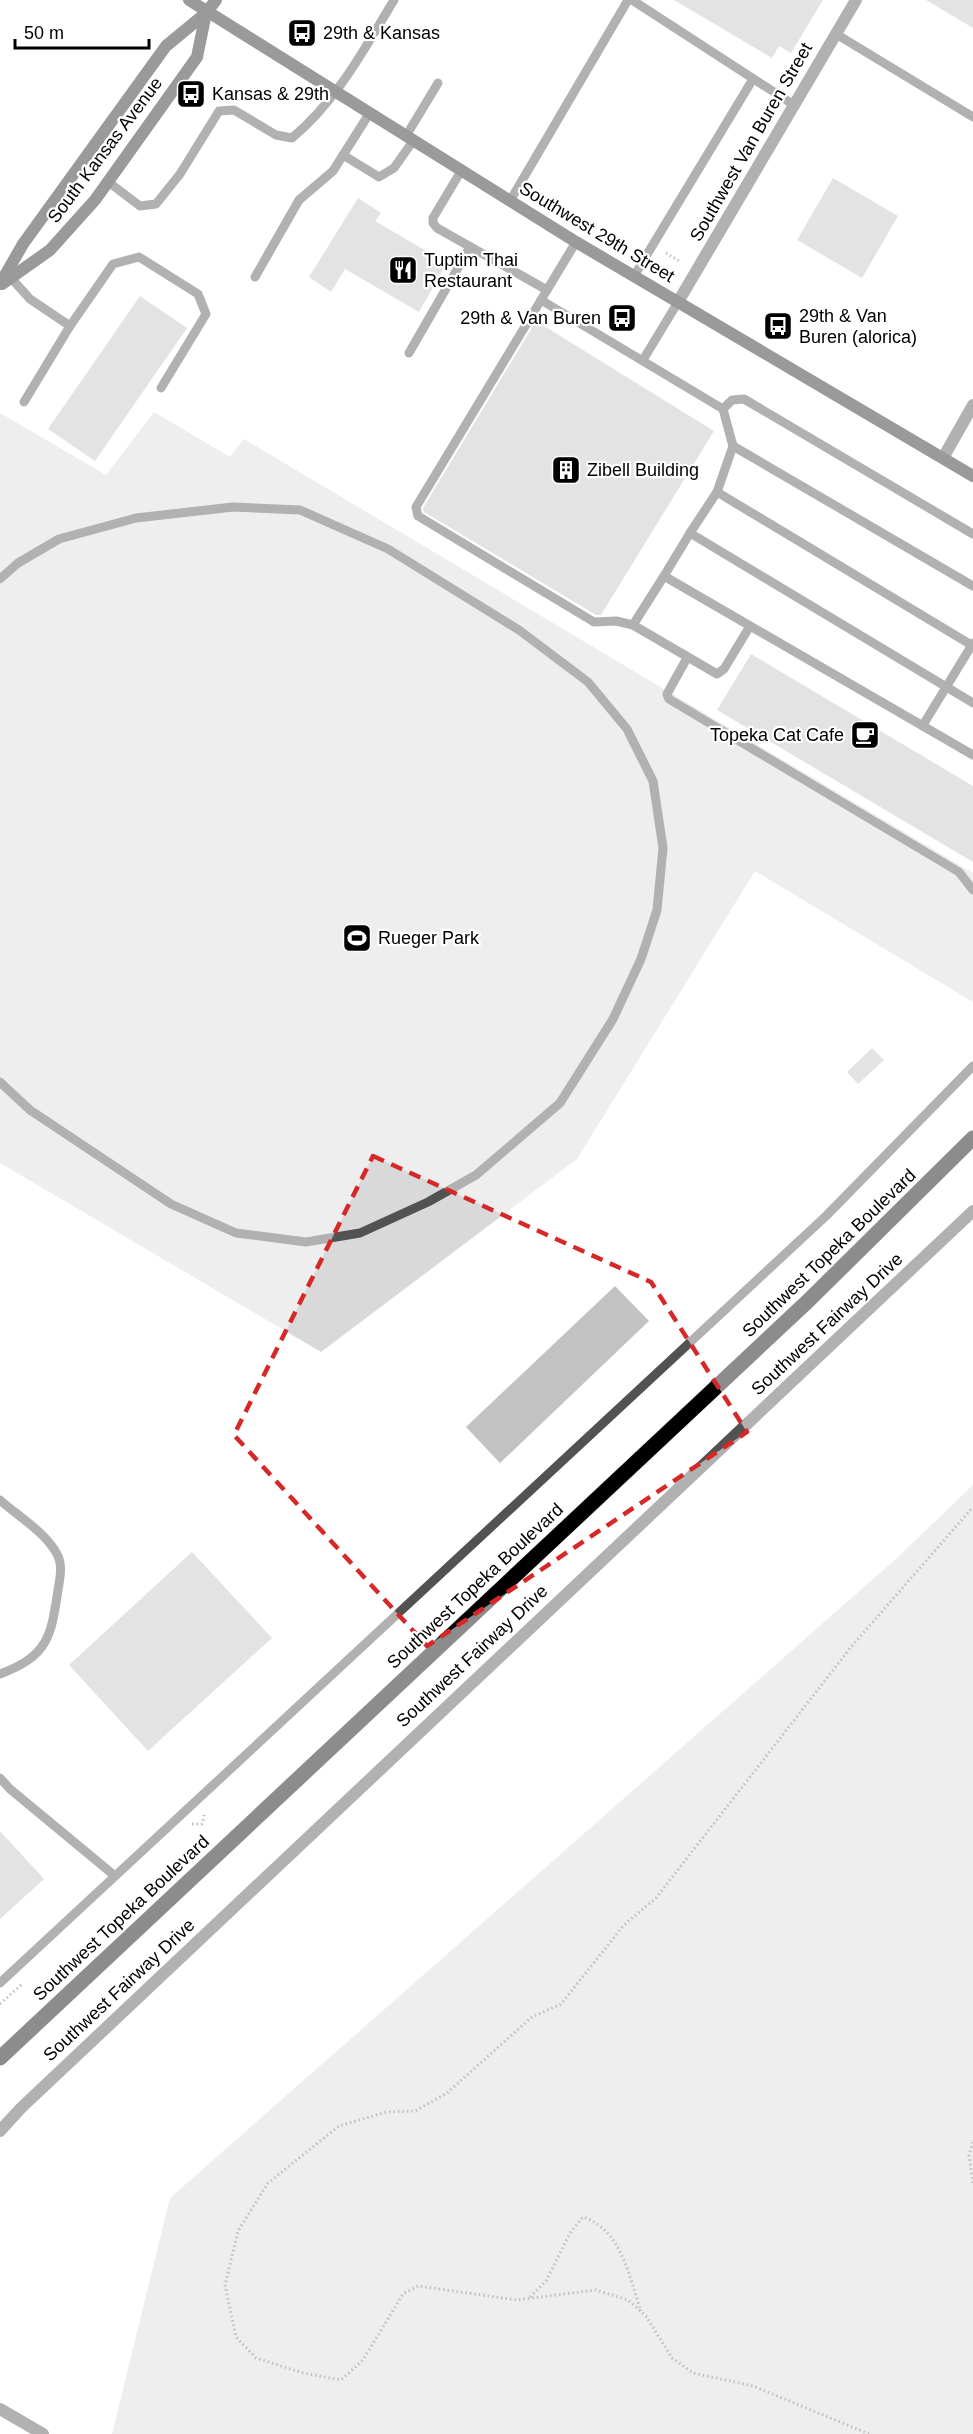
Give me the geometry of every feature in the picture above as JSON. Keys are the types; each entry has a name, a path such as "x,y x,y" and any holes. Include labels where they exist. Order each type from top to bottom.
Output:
{"main road":[{"name":"Southwest 29th Street","path":"189,0 206,13 576,242 973,476"},
{"name":"South Kansas Avenue","path":"4,283 23,244 166,46 206,13 216,0"},
{"name":"South Kansas Avenue","path":"4,283 58,242 95,200 197,57 206,13"},
{"name":"Southwest Topeka Boulevard","path":"0,2058 808,1301 973,1138"}],"street":[{"name":"Southwest Van Buren Street","path":"678,302 856,0"},
{"path":"943,458 973,405"},
{"name":"Southwest Fairway Drive","path":"0,2131 21,2108 482,1671 973,1211"},
{"path":"0,2409 43,2434"}],"lane":[{"path":"107,181 140,206 156,204 180,174 219,111 234,110 276,135 292,138 307,126 334,93 394,0"},
{"path":"510,201 630,0 794,105"},
{"path":"836,34 973,117"},
{"path":"634,276 753,79"},
{"path":"343,155 379,177 394,168 438,83"},
{"path":"255,277 299,200 333,171 369,114"},
{"path":"461,171 433,218 433,223 437,228 547,290"},
{"path":"576,242 416,507 418,516 594,622 616,621 633,625 717,674 724,669 750,626"},
{"path":"409,353 470,247"},
{"path":"24,402 70,326 113,264 139,257 198,294 206,314 161,388"},
{"path":"4,283 70,326"},
{"path":"541,300 723,409 733,446 717,492 633,625"},
{"path":"643,360 678,302"},
{"path":"723,409 732,399 744,399 973,534"},
{"path":"733,446 973,586"},
{"path":"717,492 973,645 923,725"},
{"path":"0,579 18,563 59,539 136,518 233,507 300,510 388,549 519,630 588,682 627,729 653,781 663,848 657,910 641,960 614,1019 560,1103 476,1175 428,1202 360,1233 306,1242 236,1233 171,1204 30,1110 0,1082"},
{"path":"690,533 973,703"},
{"path":"664,576 973,755"},
{"path":"687,658 667,694 669,699 959,872 973,890"},
{"path":"0,1983 826,1216 973,1065"},
{"path":"0,1500 51,1544 58,1556 61,1570 52,1631 48,1638 32,1657 20,1666 0,1674"},
{"path":"0,1778 10,1790 116,1876"}],"path":[{"path":"666,253 681,262"},
{"path":"868,2434 753,2386 693,2373 672,2358 641,2312 628,2300 596,2290 517,2300 418,2286 403,2294 363,2360 340,2380 303,2373 256,2358 236,2337 225,2285 238,2231 268,2183 339,2126 386,2112 415,2111 447,2093 532,2017 561,2004 624,1924 657,1898 851,1647 973,1508"},
{"path":"973,2142 969,2155 973,2184"},
{"path":"528,2298 546,2281 570,2234 583,2217 598,2222 620,2249 641,2312"}],"highlighted area":[{"path":"373,1156 651,1282 747,1432 427,1646 234,1435"}],"shaded area":[{"name":"Rueger Park","path":"154,412 230,457 244,439 973,873 973,1002 755,871 577,1159 321,1352 0,1163 0,413 106,475"},
{"path":"973,1485 973,2434 112,2434 170,2198 898,1557"}],"building":[{"path":"674,0 823,0 791,53 779,46 772,58"},
{"path":"926,0 973,0 973,28"},
{"path":"833,178 898,216 862,278 797,240"},
{"path":"358,198 381,213 375,221 447,263 419,312 345,269 331,292 309,277"},
{"path":"140,296 187,328 95,461 48,429"},
{"name":"Zibell Building","path":"536,321 714,431 601,615 596,615 424,512 423,508"},
{"path":"751,654 973,786 973,862 717,710"},
{"path":"872,1048 884,1060 858,1084 847,1072"},
{"path":"615,1286 649,1321 500,1463 466,1427"},
{"path":"192,1552 272,1638 148,1751 69,1665"},
{"path":"0,1831 44,1879 0,1919"}],"place":[{"name":"29th & Kansas","path":"302,33"},
{"name":"Kansas & 29th","path":"191,94"},
{"name":"Tuptim Thai Restaurant","path":"403,270"},
{"name":"29th & Van Buren","path":"622,318"},
{"name":"29th & Van Buren (alorica)","path":"778,326"},
{"name":"Zibell Building","path":"566,470"},
{"name":"Topeka Cat Cafe","path":"865,735"},
{"name":"Rueger Park","path":"357,938"}]}
